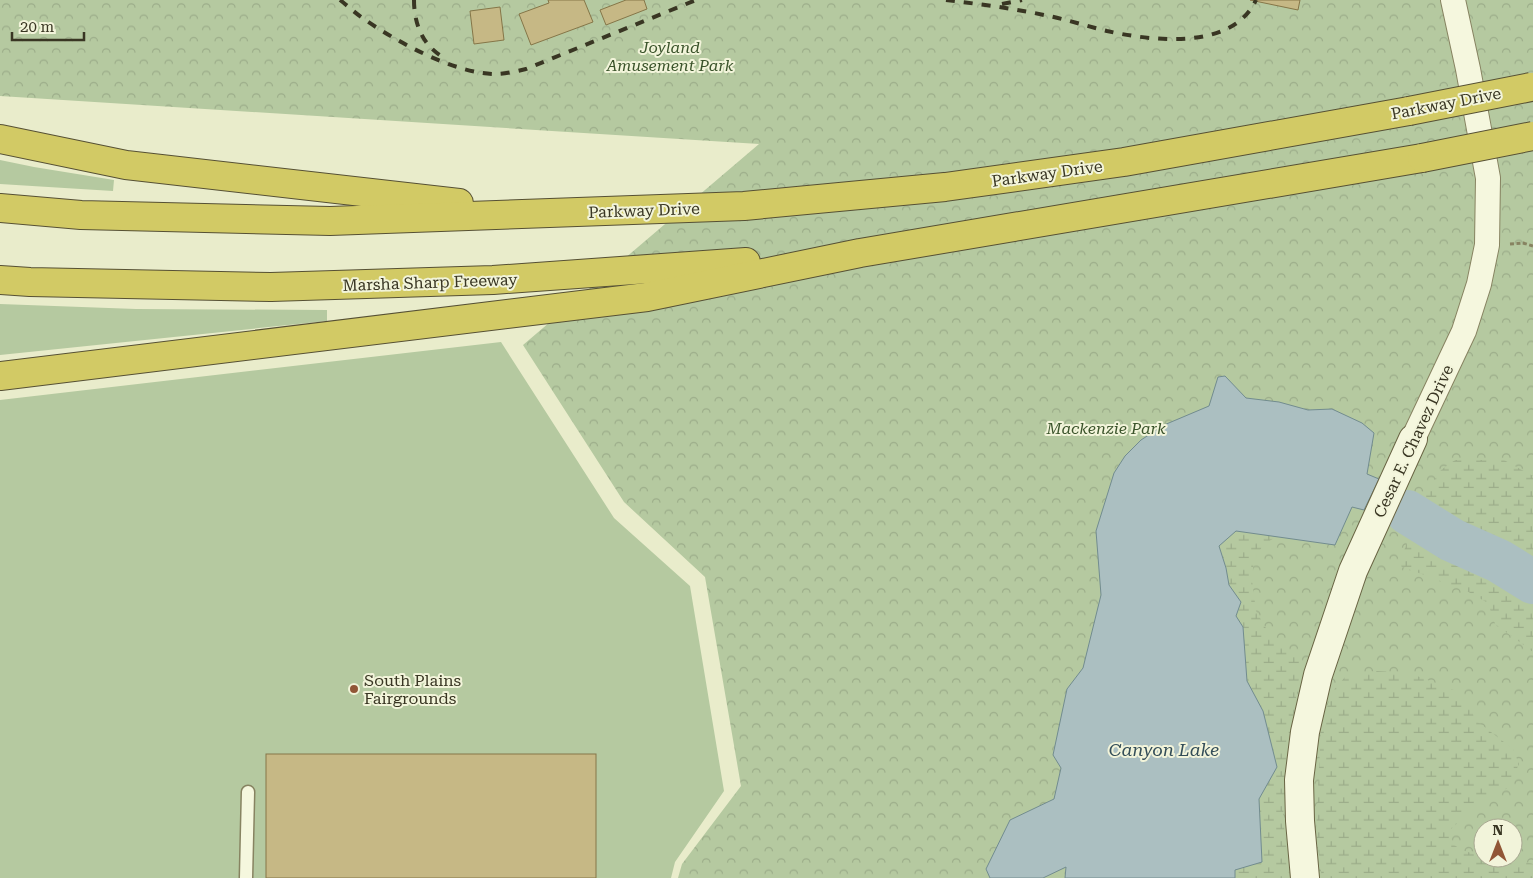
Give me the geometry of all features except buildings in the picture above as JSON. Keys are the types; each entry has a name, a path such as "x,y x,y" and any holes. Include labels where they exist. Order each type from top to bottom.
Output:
{"highway":[{"name":"Parkway Drive","path":"555,213 744,206 945,187 1124,162 1532,87"},
{"path":"0,376 647,297 860,253 1422,158 1533,136"},
{"path":"0,140 126,165 555,213"},
{"path":"0,208 81,214 330,221 555,213"},
{"name":"Marsha Sharp Freeway","path":"0,280 271,287 493,280 860,253"}],"street":[{"name":"Cesar E. Chavez Drive","path":"1305,878 1300,821 1299,780 1305,732 1318,675 1353,571 1464,331 1479,284 1487,245 1488,178 1453,0"}],"lane":[{"path":"246,878 248,792"}],"green space":[{"name":"Mackenzie Park","path":"0,0 1533,0 1533,878 678,878 682,864 741,786 705,577 624,502 523,345 759,144 0,96"},
{"path":"0,160 114,180 113,191 0,184"},
{"path":"0,304 136,309 327,310 327,321 0,355"},
{"name":"South Plains Fairgrounds","path":"501,342 614,518 690,586 724,791 675,862 671,878 0,878 0,400"},
{"path":"1455,460 1504,460 1533,476 1533,652 1495,624 1488,603 1465,590 1400,566 1416,508 1441,470"},
{"path":"1236,531 1277,536 1265,544 1254,557 1252,580 1256,611 1275,644 1302,660 1287,756 1283,818 1290,878 1235,878 1235,870 1262,862 1259,799 1277,767 1263,711 1247,681 1243,627 1236,616 1241,602 1229,585 1219,546"},
{"path":"1377,671 1409,673 1454,690 1472,708 1474,719 1513,749 1519,764 1508,788 1478,804 1450,830 1451,843 1473,854 1473,868 1523,868 1523,861 1533,864 1533,878 1322,878 1316,832 1321,726 1332,692 1346,676"}],"water":[{"name":"Canyon Lake","path":"1225,376 1246,398 1279,402 1308,410 1332,409 1362,423 1374,433 1367,474 1379,479 1364,510 1352,507 1335,545 1236,531 1219,546 1229,585 1241,602 1236,616 1243,627 1247,681 1263,711 1277,767 1259,799 1262,862 1235,870 1235,878 1065,878 1066,867 1043,878 990,878 986,869 1010,820 1054,799 1061,768 1053,755 1067,689 1083,668 1101,595 1096,531 1114,473 1125,456 1141,440 1164,425 1209,406 1218,377"}],"waterway":[{"path":"1407,512 1452,540 1499,561 1533,582"}],"railway":[{"path":"340,0 377,28 409,47 463,69 496,74 526,69 696,0"},
{"path":"414,0 414,9 421,33 430,46 443,57"},
{"path":"946,0 995,6 1060,18 1125,35 1168,39 1210,35 1229,28 1245,16 1256,0"},
{"path":"1002,4 1022,0"}],"place":[{"name":"South Plains Fairgrounds","path":"354,689"}],"park label":[{"name":"Joyland Amusement Park","path":"670,56"}]}
